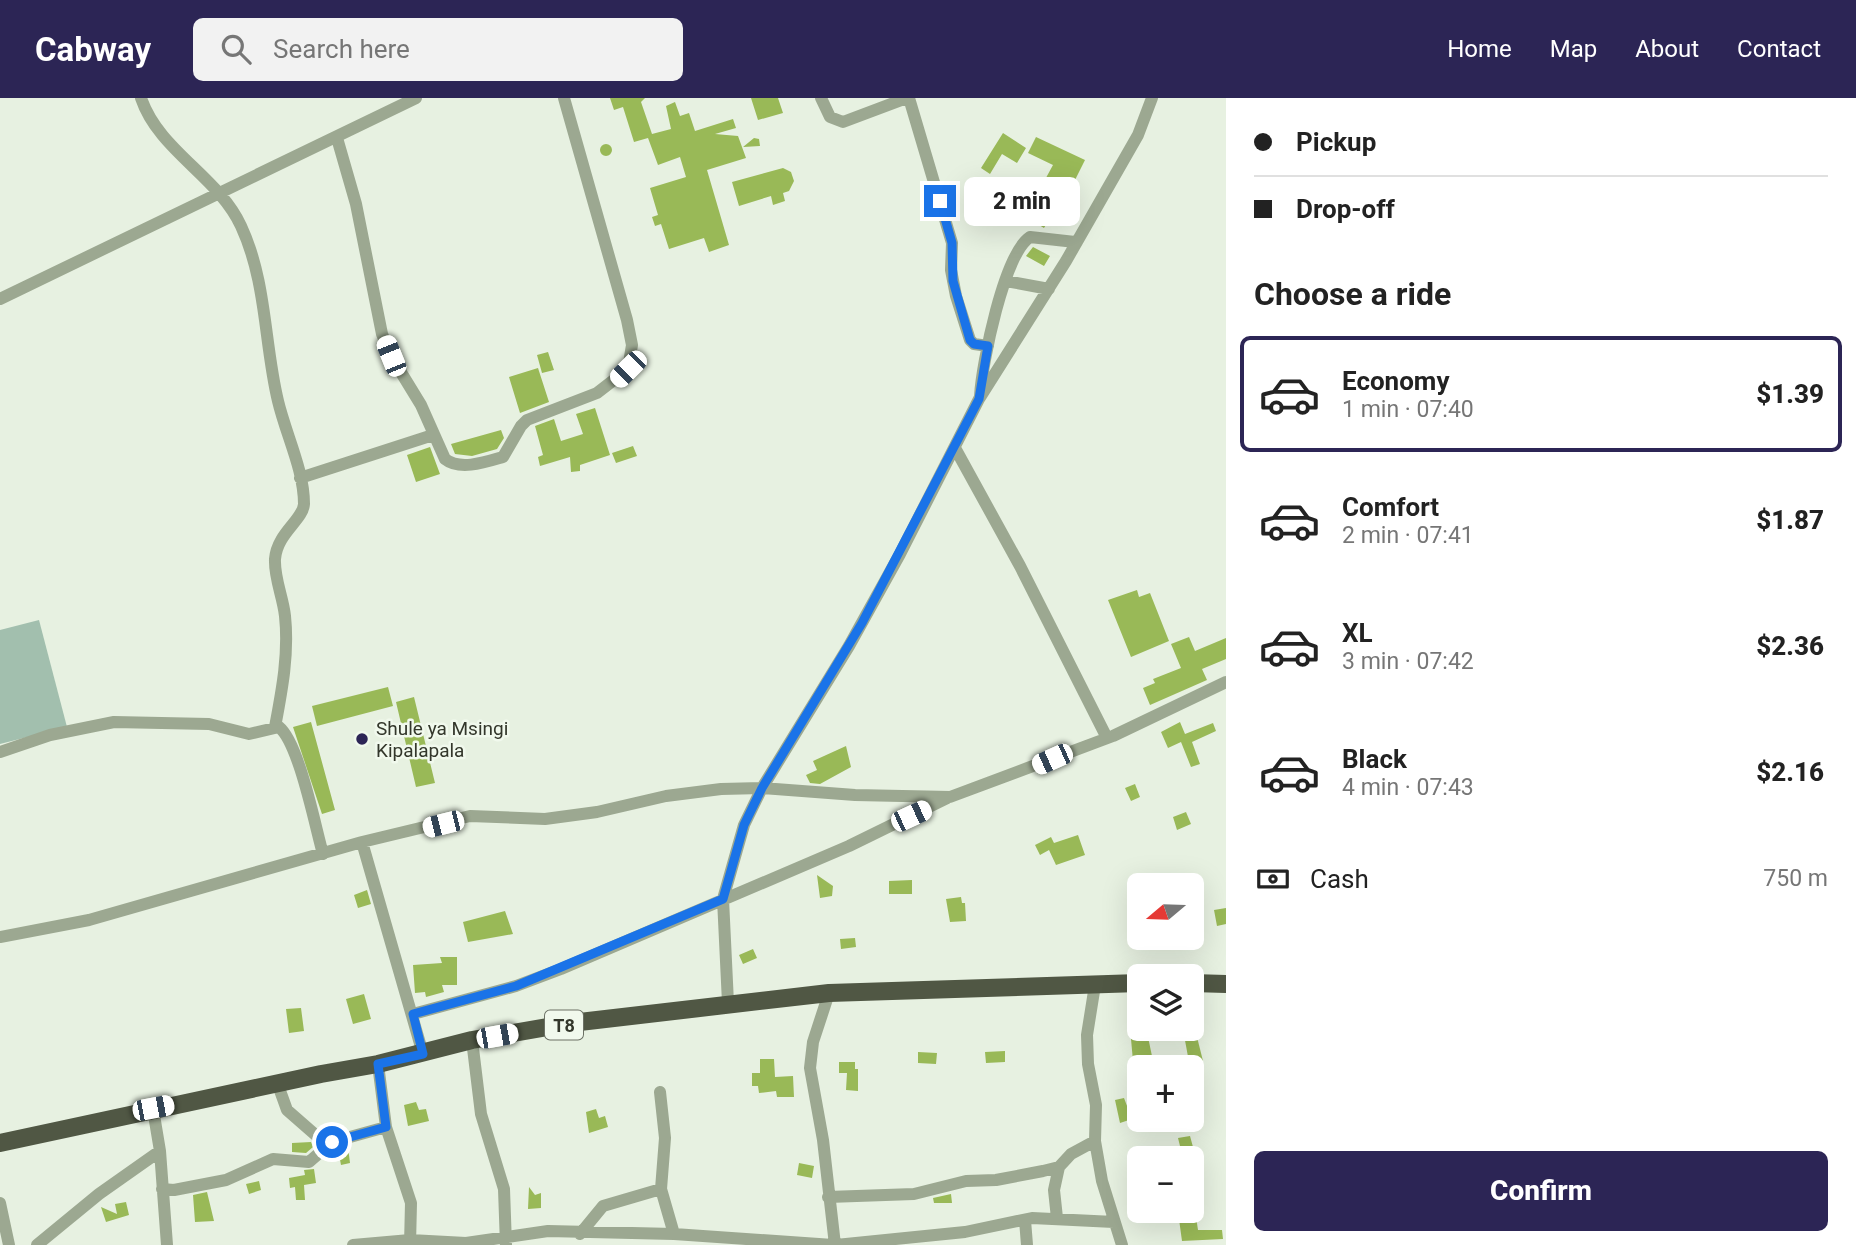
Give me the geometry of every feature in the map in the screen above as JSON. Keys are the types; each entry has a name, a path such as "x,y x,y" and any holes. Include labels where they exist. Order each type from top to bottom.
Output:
{"highway":[{"name":"T8","path":"0,1143 153,1108 278,1085 472,1041 571,1023 829,993 1127,984"},
{"path":"1204,984 1226,984"}],"street":[{"path":"141,98 154,126 221,192 243,229 259,276 278,400 300,478 304,506 301,514 282,535 274,562 285,616 286,657 275,727"},
{"path":"0,299 416,98"},
{"path":"337,138 356,204 382,334 391,356 421,405 445,459 451,464 463,465 503,457 527,420 597,393 628,369 632,345 627,320 564,98"},
{"path":"821,98 830,117 843,122 908,98 952,243 953,281 965,328 974,344 988,346"},
{"path":"728,1003 723,899 744,825 762,788 849,646 956,448 979,399 1049,289 1138,135 1152,98"},
{"path":"979,399 988,346 1017,249 1030,237 1075,242"},
{"path":"1006,281 1049,289"},
{"path":"300,478 433,435"},
{"path":"956,448 1020,566 1107,738"},
{"path":"413,1014 516,986 849,846 950,797 1107,738 1226,681"},
{"path":"0,752 50,736 114,722 209,724 249,734 275,727"},
{"path":"275,727 287,736 323,854"},
{"path":"0,937 89,920 362,842 470,816 545,819 597,812 666,796 762,788 855,795 950,797"},
{"path":"362,842 398,975 413,1014 423,1054"},
{"path":"1095,985 1087,1035 1089,1074 1096,1105 1095,1141 1122,1245"},
{"path":"829,993 813,1042 810,1068 824,1140 834,1245"},
{"path":"472,1041 481,1114 504,1189 506,1242"},
{"path":"378,1064 386,1127 411,1203 410,1243"},
{"path":"278,1085 287,1110 327,1145"},
{"path":"660,1092 665,1138 661,1189 674,1234"},
{"path":"153,1108 160,1151 167,1245"},
{"path":"162,1189 174,1191 226,1180 273,1159 309,1162 318,1157 327,1145 386,1127"},
{"path":"1057,1218 1054,1190 1059,1167 1071,1154 1095,1141"},
{"path":"37,1245 99,1194 160,1151"},
{"path":"828,1198 914,1194 958,1182 996,1180 1059,1167"},
{"path":"572,1237 603,1206 661,1189"},
{"path":"0,1203 9,1245"},
{"path":"353,1245 506,1242 548,1231 572,1237 674,1234 834,1245 965,1233 1024,1220 1057,1218 1114,1222"},
{"path":"1024,1220 1027,1245"}],"green space":[{"path":"39,620 67,727 0,744 0,630"}],"building":[{"path":"610,98 645,98 641,102 652,134 671,129 666,106 675,102 680,116 689,113 695,131 733,119 736,128 715,134 738,136 746,158 707,170 729,245 709,252 704,238 669,249 661,224 655,226 652,217 658,215 650,188 686,177 680,157 658,165 648,138 634,142 623,107 614,110"},
{"path":"751,98 778,98 783,113 758,120"},
{"path":"1003,133 1026,148 1017,163 1002,154 990,174 981,168"},
{"path":"1036,137 1085,160 1073,184 1079,188 1063,216 1054,211 1044,228 1016,211 1008,222 985,207 1000,178 1035,198 1053,165 1028,153"},
{"path":"754,138 759,139 760,146 743,147"},
{"path":"606,144 612,150 606,156 600,150"},
{"path":"783,168 791,172 794,181 789,191 783,193 785,201 773,205 771,196 739,206 732,182"},
{"path":"1033,247 1050,256 1044,266 1026,256"},
{"path":"548,352 554,370 542,373 537,355"},
{"path":"538,368 549,402 520,413 509,377"},
{"path":"595,408 610,455 580,465 580,471 571,472 570,457 540,466 538,457 543,455 535,426 554,419 561,441 583,434 576,414"},
{"path":"501,430 504,438 497,449 472,456 455,454 451,444"},
{"path":"633,446 637,456 616,463 612,453"},
{"path":"430,447 440,474 416,482 407,455"},
{"path":"1137,590 1139,597 1150,593 1169,641 1131,657 1108,600"},
{"path":"1189,637 1195,651 1226,638 1226,659 1202,669 1207,680 1150,705 1143,688 1155,683 1153,679 1181,668 1171,644"},
{"path":"388,687 393,706 317,726 312,706"},
{"path":"414,697 435,783 416,787 396,702"},
{"path":"311,722 335,810 322,814 293,727"},
{"path":"1180,722 1185,734 1213,723 1216,731 1192,742 1200,764 1191,767 1181,742 1168,748 1161,732"},
{"path":"846,746 851,767 820,784 810,783 806,775 817,770 813,761"},
{"path":"1135,784 1140,797 1131,801 1125,788"},
{"path":"1186,812 1191,824 1177,830 1173,817"},
{"path":"1078,835 1085,855 1056,865 1049,850 1040,855 1035,845 1051,837 1054,843"},
{"path":"817,875 833,886 832,896 820,898"},
{"path":"912,880 912,894 889,894 889,881"},
{"path":"367,890 371,904 358,908 354,895"},
{"path":"961,897 962,903 965,903 966,921 950,922 946,899"},
{"path":"1226,908 1226,924 1217,926 1214,910"},
{"path":"505,911 513,934 468,942 463,922"},
{"path":"855,938 856,947 841,949 840,939"},
{"path":"753,949 757,958 743,964 739,955"},
{"path":"440,957 457,957 457,985 442,985 444,992 426,997 425,992 415,993 413,965 442,963"},
{"path":"364,994 371,1019 353,1024 346,999"},
{"path":"301,1008 304,1031 289,1033 286,1009"},
{"path":"1131,1041 1149,1041 1152,1055 1132,1055"},
{"path":"1185,1041 1198,1041 1202,1055 1188,1055"},
{"path":"1005,1051 1005,1062 986,1063 985,1052"},
{"path":"918,1052 937,1053 936,1064 918,1063"},
{"path":"760,1059 774,1059 775,1077 793,1076 794,1097 777,1097 776,1091 759,1093 758,1086 752,1086 752,1073 760,1073"},
{"path":"839,1062 855,1062 855,1069 858,1069 858,1091 846,1090 847,1073 839,1073"},
{"path":"1124,1098 1127,1121 1120,1123 1115,1100"},
{"path":"416,1102 419,1110 426,1109 429,1121 408,1126 404,1105"},
{"path":"596,1109 599,1118 605,1116 608,1127 589,1133 586,1112"},
{"path":"1190,1136 1193,1146 1180,1146 1178,1138"},
{"path":"311,1142 313,1147 306,1153 292,1152 292,1143"},
{"path":"348,1147 350,1163 341,1165 338,1149"},
{"path":"799,1163 814,1166 812,1178 797,1175"},
{"path":"314,1169 316,1183 304,1185 305,1200 296,1200 295,1187 290,1188 289,1178 305,1175 304,1170"},
{"path":"259,1181 261,1190 249,1194 246,1184"},
{"path":"529,1187 535,1195 541,1193 541,1208 528,1209"},
{"path":"207,1192 214,1221 195,1222 193,1195"},
{"path":"951,1194 952,1203 934,1203 933,1198"},
{"path":"126,1202 129,1215 106,1222 101,1207 117,1214 115,1204"},
{"path":"1180,1223 1197,1223 1198,1230 1222,1230 1223,1239 1182,1241"}],"place":[{"name":"Shule ya Msingi Kipalapala","path":"362,739"}],"route":[{"path":"332,1142 386,1127 378,1064 423,1054 413,1014 516,986 723,899 744,825 762,788 862,623 956,448 979,399 988,346 974,344 965,328 951,270 952,243 940,201"}]}
